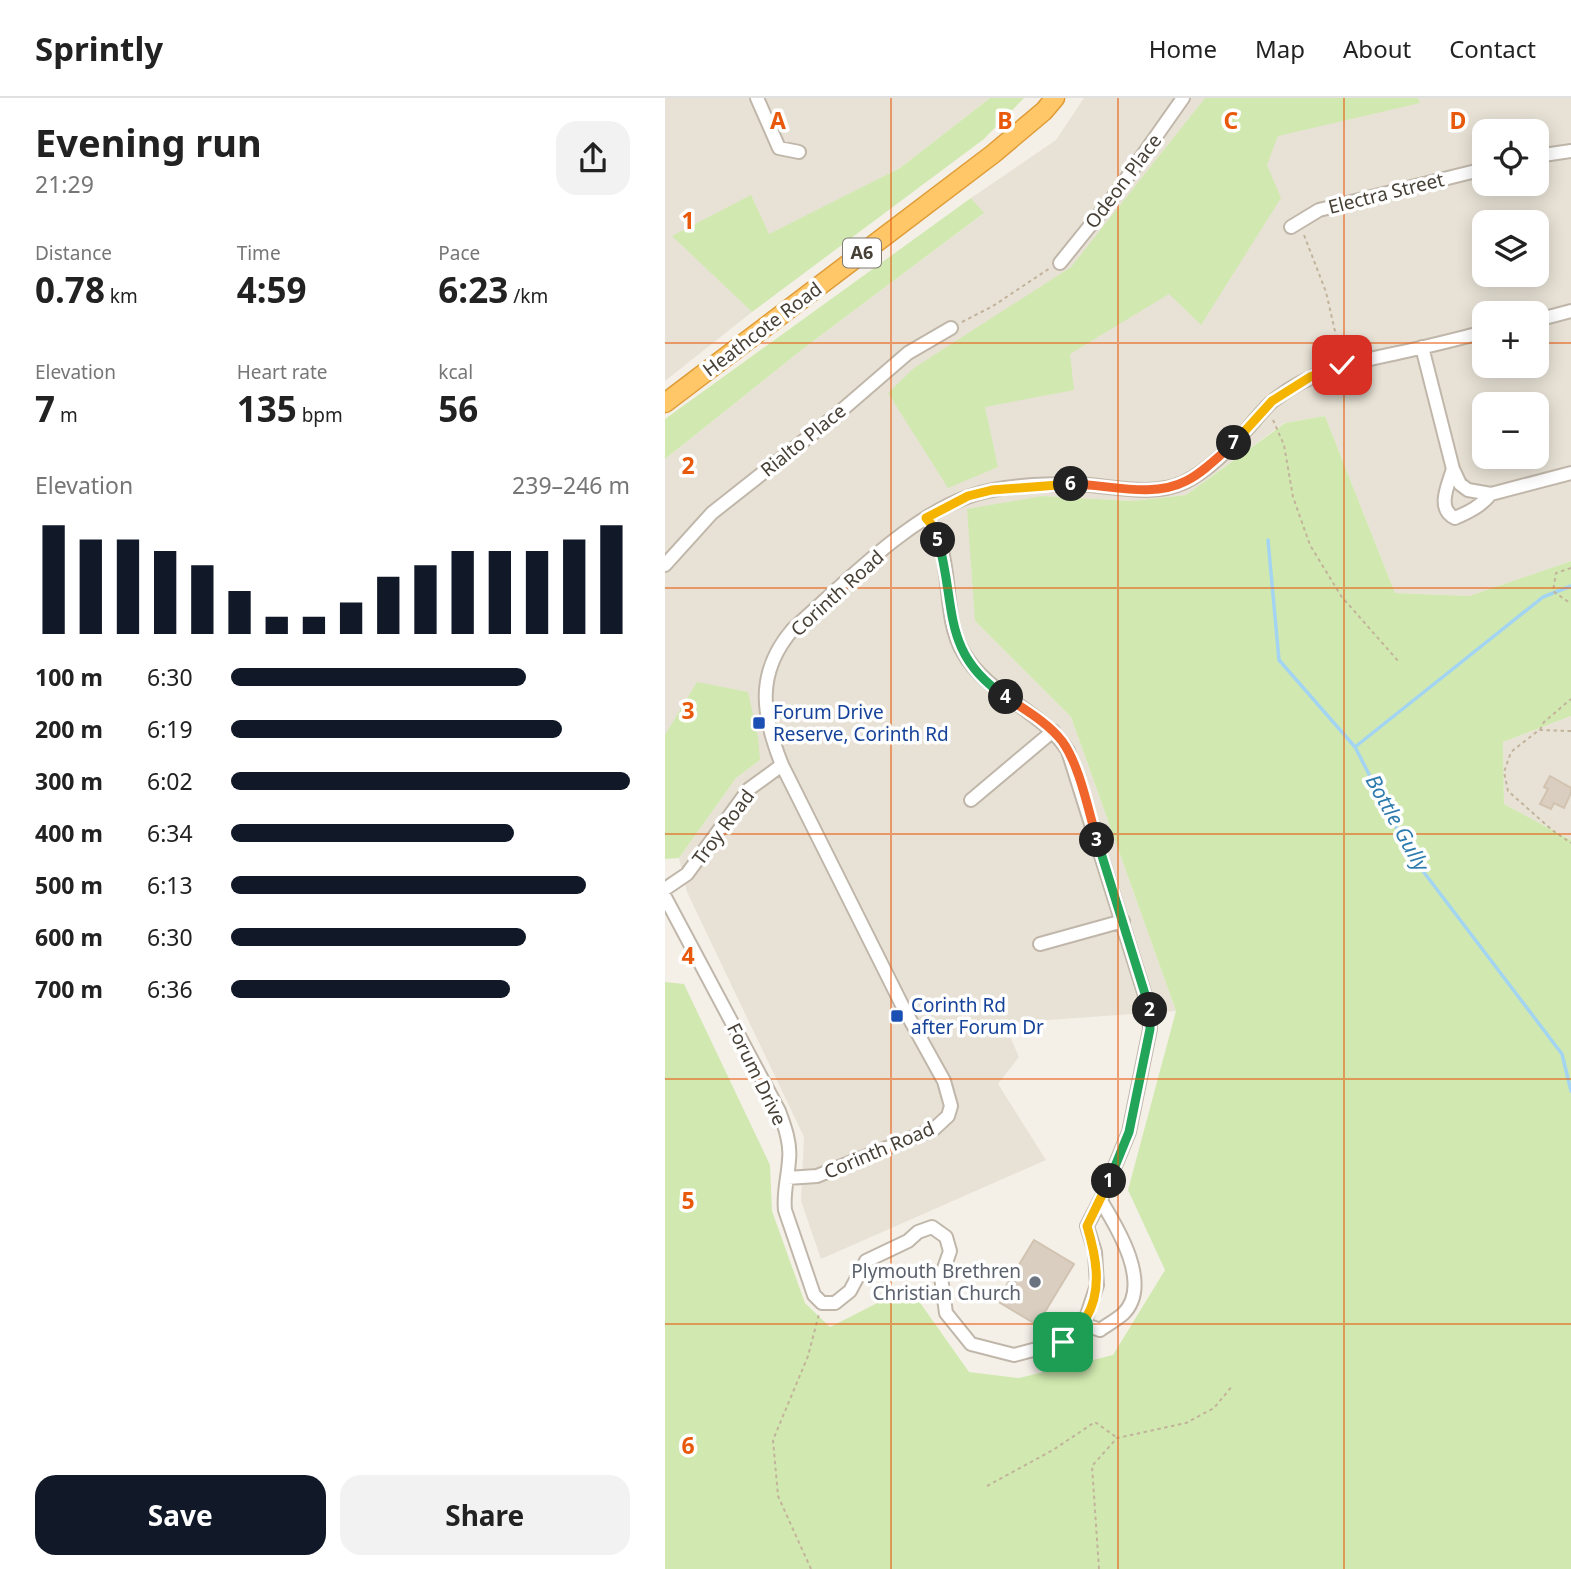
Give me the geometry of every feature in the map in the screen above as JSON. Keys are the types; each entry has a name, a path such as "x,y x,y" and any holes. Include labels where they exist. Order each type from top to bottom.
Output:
{"highway":[{"name":"Heathcote Road","path":"665,403 993,154 1044,111 1055,98"}],"street":[{"path":"757,98 779,148 799,152"},
{"name":"Odeon Place","path":"1060,263 1114,196 1183,98"},
{"path":"1549,153 1571,151"},
{"name":"Electra Street","path":"1295,224 1319,210 1472,172"},
{"path":"1549,317 1571,311"},
{"name":"Rialto Place","path":"665,565 712,513 835,416 908,353 951,328"},
{"name":"Corinth Road","path":"787,1178 817,1176 934,1129 948,1116 951,1106 944,1081 782,765 767,719 765,696 768,673 780,644 793,629 866,565 926,518 968,496 992,490 1075,484 1139,490 1177,485 1208,466 1234,444 1267,407 1293,387 1328,369 1472,335"},
{"path":"1422,347 1453,469 1460,484 1468,490 1491,494 1571,473"},
{"path":"1453,469 1444,502 1445,510 1450,516 1455,518 1466,513 1482,504 1491,494"},
{"path":"823,1303 835,1303 851,1291 866,1261 908,1241 918,1231 932,1227 946,1237 950,1251 941,1277 946,1313 971,1343 1014,1355 1063,1342 1086,1318 1097,1285 1094,1252 1087,1226 1101,1200 1129,1132 1151,1018 1073,764 1053,732 1042,721 984,681 961,650 951,616 941,550 932,525 926,518"},
{"path":"971,800 1053,732"},
{"name":"Troy Road","path":"665,889 687,874 750,789 782,765"},
{"name":"Forum Drive","path":"665,897 779,1111 790,1157 785,1210 814,1295 823,1303"},
{"path":"1040,944 1123,921"},
{"path":"1081,1323 1100,1330 1125,1312 1135,1289 1129,1253 1101,1200"}],"path":[{"path":"1295,224 1326,292 1340,354"},
{"path":"951,328 993,306 1044,270 1060,263"},
{"path":"1267,407 1284,445 1293,498 1310,545 1341,596 1399,663"},
{"path":"1571,568 1556,573 1553,591 1571,602"},
{"path":"1571,699 1511,752 1504,772 1508,791 1571,843"},
{"path":"1539,730 1571,731"},
{"path":"811,1569 778,1496 773,1440 808,1356 823,1303"},
{"path":"1099,1569 1092,1466 1117,1438 1186,1423 1215,1408 1233,1385"},
{"path":"987,1486 1053,1450 1095,1422 1117,1438"}],"shaded area":[{"path":"665,98 990,98 900,168 769,235 672,235 752,312 665,381"},
{"path":"1084,98 1571,98 1571,561 1469,596 1395,593 1325,416 1284,423 1186,495 1132,501 1043,496 975,621 1071,717 1176,1011 1004,1023 1019,1057 998,1084 1046,1160 821,1259 801,1201 804,1137 687,892 679,858 736,778 760,760 665,735 665,459 804,348 983,214 971,198 1056,140"},
{"path":"1571,716 1571,840 1504,804 1503,742"}],"green space":[{"path":"990,98 1024,98 984,139 752,312 672,236 751,195 769,234 900,168"},
{"path":"1205,98 1418,98 1420,103 1278,136 1267,165 1281,198 1201,325 1169,294 1070,354 1074,390 985,407 998,467 948,488 888,393 914,368 1071,267"},
{"path":"971,198 984,213 804,348 665,459 665,419"},
{"path":"1325,416 1395,593 1469,596 1571,561 1571,716 1503,742 1504,804 1571,840 1571,1569 665,1569 665,982 684,984 770,1165 772,1211 805,1303 830,1327 909,1287 969,1372 1019,1378 1113,1355 1165,1270 1128,1190 1176,1011 1071,717 975,621 967,509 1043,496 1132,501 1186,495 1285,423"},
{"path":"697,682 748,692 760,760 736,778 679,858 665,859 665,735"}],"building":[{"path":"1550,776 1571,788 1564,808 1554,803 1551,809 1540,804 1548,789 1544,787"},
{"name":"Plymouth Brethren Christian Church","path":"1034,1240 1074,1264 1037,1325 997,1301"}],"waterway":[{"name":"Bottle Gully","path":"1268,540 1279,660 1355,747 1410,854 1562,1054 1571,1091"},
{"path":"1355,747 1543,597 1571,586"}],"place":[{"name":"Forum Drive Reserve, Corinth Rd","path":"759,723"},
{"name":"Corinth Rd after Forum Dr","path":"897,1016"},
{"name":"Plymouth Brethren Christian Church","path":"1035,1282"}],"route":[{"path":"1063,1342 1086,1318 1097,1285 1094,1252 1087,1226 1129,1132 1151,1018 1147,998 1068,751 1042,721 984,681 961,650 951,616 941,550 932,525 926,518 968,496 992,490 1075,484 1139,490 1169,487 1184,482 1234,444 1272,401 1310,377 1342,365"}]}
